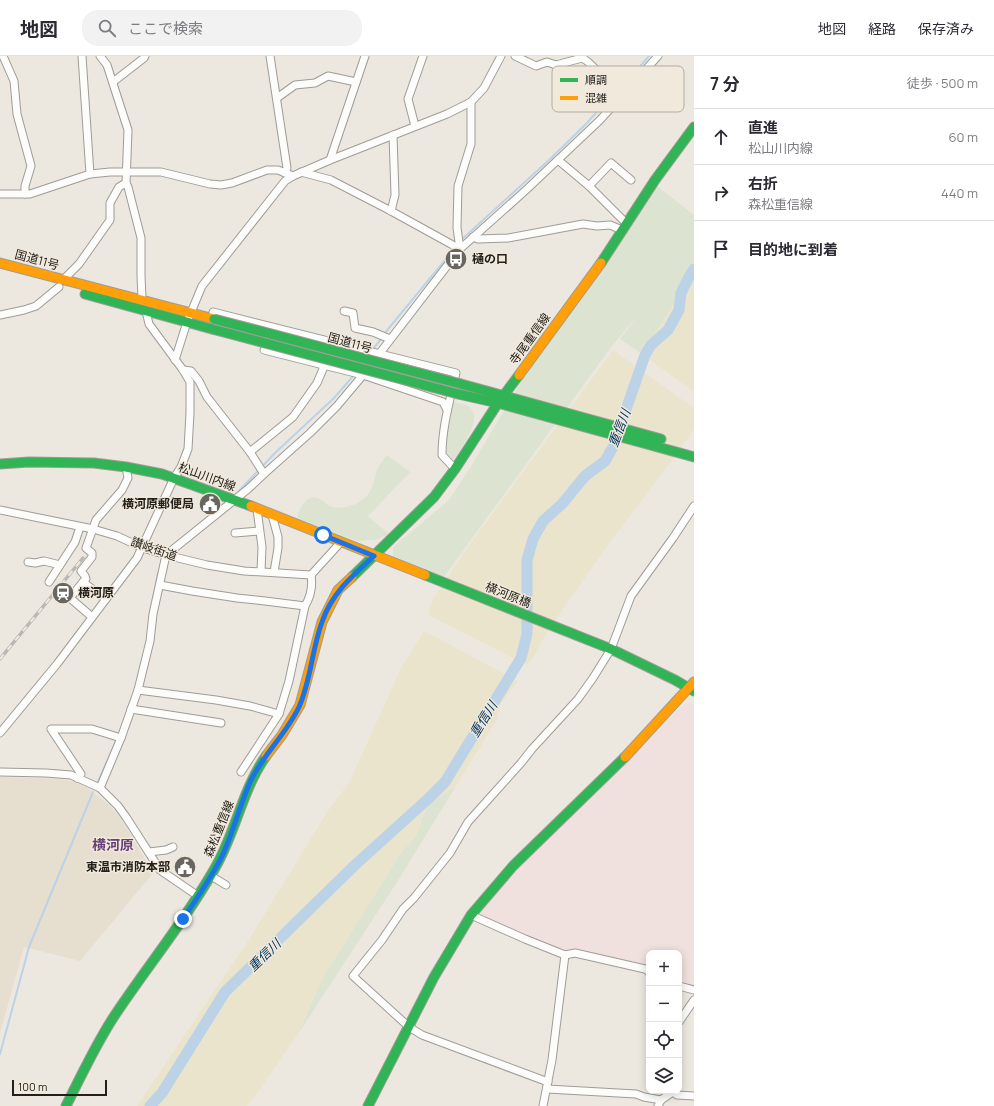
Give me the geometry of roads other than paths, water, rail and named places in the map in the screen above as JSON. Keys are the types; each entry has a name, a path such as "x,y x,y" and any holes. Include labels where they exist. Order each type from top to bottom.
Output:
{"main road":[{"name":"寺尾重信線","path":"374,556 434,497 455,469 504,395 602,261 655,180 694,127"},
{"name":"国道11号","path":"0,263 146,311 694,457"},
{"name":"国道11号","path":"0,272 142,299 504,395 694,448"},
{"name":"松山川内線","path":"0,464 59,462 94,463 162,474 272,514 396,564"},
{"name":"森松重信線","path":"66,1106 95,1048 113,1018 198,896 223,854 251,781 264,757 282,735 300,705 322,622 338,590 374,556"},
{"name":"横河原橋","path":"396,564 611,649"},
{"path":"368,1106 434,977 471,915 513,866 621,761 693,687 611,649"}],"street":[{"path":"3,56 14,82 17,114 31,166 25,186 25,194"},
{"path":"82,56 90,174"},
{"path":"100,56 107,65 114,82 128,130 126,183 141,238 142,299"},
{"path":"114,82 145,56"},
{"path":"270,56 287,168 285,173"},
{"path":"330,160 365,56"},
{"path":"415,126 408,99 423,56"},
{"path":"175,360 190,312 202,286 285,181 301,172 460,108 471,102 484,88 501,56"},
{"path":"515,56 536,66 547,62 556,65 583,57 592,66"},
{"path":"649,66 658,56"},
{"path":"277,98 295,85 316,84 328,76 356,82"},
{"path":"460,249 457,228 458,186 471,144 471,102"},
{"path":"100,788 138,690 150,641 153,614 165,554 235,500 310,433 337,406 363,375 460,249 558,160 607,112"},
{"path":"391,211 396,195 393,135"},
{"path":"558,160 589,186 624,227"},
{"path":"589,186 611,163 632,180"},
{"path":"0,194 30,194 90,174 110,172 161,172 210,184 221,185 239,181 267,170 278,170 293,176"},
{"path":"301,172 331,180 460,249"},
{"path":"0,315 36,306 61,284 79,264 110,220 110,203 119,187 126,183"},
{"path":"473,237 478,239 508,238 583,224 624,227"},
{"path":"0,733 57,664 137,558 143,548 174,478 181,467 188,449 190,382 183,370 149,324 146,311"},
{"path":"344,311 353,313 355,328 379,334 390,339"},
{"path":"202,316 211,312 456,373 444,426 442,455 455,469"},
{"path":"201,326 206,334 363,375 443,402 447,410"},
{"path":"250,452 293,417 317,383 333,342"},
{"path":"183,370 191,371 199,381 207,397 250,452 264,474"},
{"path":"86,548 96,520 122,490 128,478 126,467"},
{"path":"671,1094 660,1103 629,1094 548,1086 422,1035 409,1027 353,976 382,940 403,909 414,898 450,853 468,822 578,699 611,649 631,596 694,506"},
{"path":"257,509 262,547 261,571"},
{"name":"讃岐街道","path":"0,510 93,529 117,536 143,548 207,565 244,571 311,575"},
{"path":"272,514 278,537 278,548 274,572"},
{"path":"49,582 75,542 80,527"},
{"path":"235,533 259,531"},
{"path":"75,542 92,553 92,557 81,571 86,576 83,582 70,598 92,617"},
{"path":"241,772 279,714 289,682 305,606 309,599 312,584 311,575 341,542"},
{"path":"28,562 35,563 44,561 60,565"},
{"path":"83,582 106,599"},
{"path":"160,585 237,598 305,606"},
{"path":"138,690 216,700 250,706 279,714"},
{"path":"131,709 221,723"},
{"path":"78,778 81,774 51,729 92,729 119,738"},
{"path":"0,772 61,774 78,778 100,788 118,806 160,870 198,896"},
{"path":"148,852 166,850 173,847"},
{"path":"211,876 226,885"},
{"path":"471,915 524,939 565,955 575,953 646,970"},
{"path":"543,1106 552,1060 565,955"},
{"path":"682,987 694,990"},
{"path":"682,1018 694,1000"},
{"path":"676,1094 694,1096"}],"waterway":[{"path":"640,66 649,56"},
{"path":"460,241 549,160 597,112"},
{"path":"384,334 455,248"},
{"name":"重信川","path":"150,1106 162,1093 225,992 355,865 445,782 521,658 527,634 527,560 533,539 543,521 562,504 585,476 605,461 613,447 645,355 651,345 668,330 679,310 681,293 694,269"},
{"path":"372,350 382,338"},
{"path":"234,496 276,452 334,398 354,375"},
{"path":"199,524 227,501"},
{"path":"151,608 158,573"},
{"path":"97,784 117,739"},
{"path":"0,1054 29,947 93,792"}],"railway":[{"path":"0,659 83,558"}],"place":[{"name":"樋の口","path":"456,259"},
{"name":"横河原郵便局","path":"210,504"},
{"name":"横河原","path":"63,593"},
{"name":"東温市消防本部","path":"185,867"}],"district":[{"name":"横河原","path":"113,845"}]}
